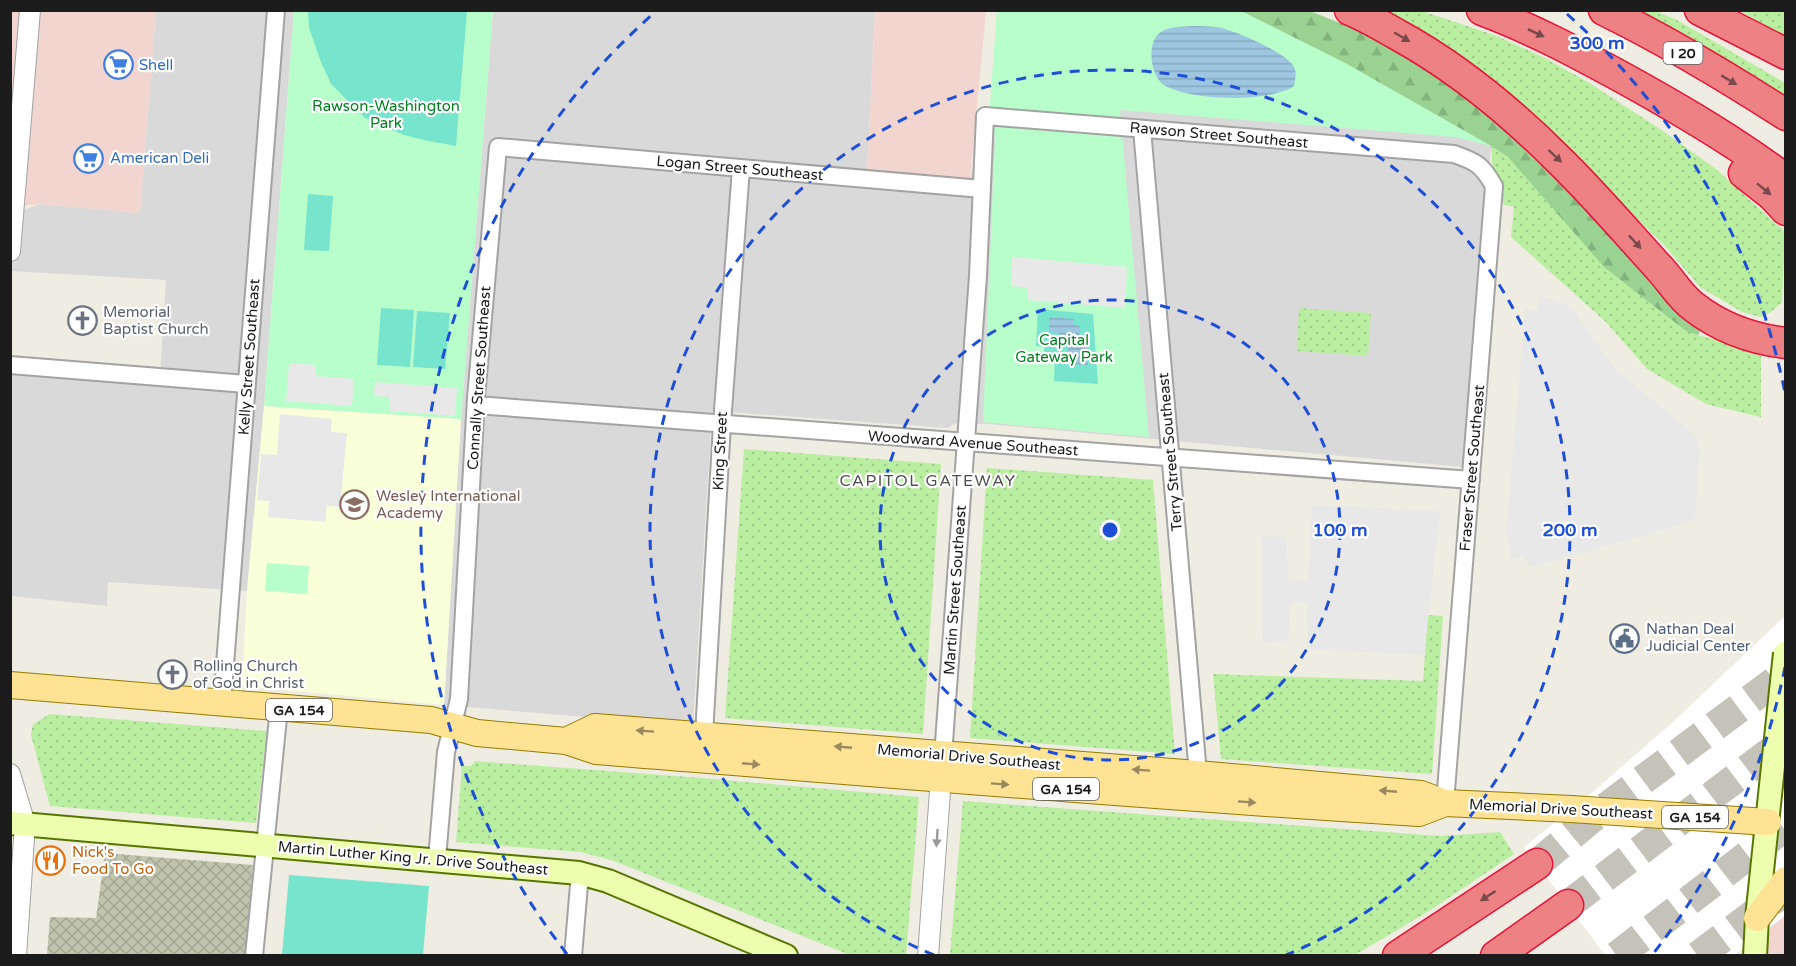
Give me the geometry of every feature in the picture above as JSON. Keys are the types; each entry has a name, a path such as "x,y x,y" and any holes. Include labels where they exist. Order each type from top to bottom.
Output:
{"highway":[{"path":"1350,10 1425,50 1490,97 1559,159 1692,306 1715,322 1742,334 1785,343"},
{"path":"1482,10 1574,50 1676,108 1759,160 1785,180"},
{"name":"I 20","path":"1604,10 1647,32 1760,99 1785,117"},
{"path":"1700,10 1785,54"},
{"path":"1600,65 1711,146 1772,195 1785,210"},
{"path":"1398,956 1537,864"},
{"path":"1496,956 1568,905"}],"main road":[{"path":"1756,937 1777,822 1785,652"},
{"name":"Memorial Drive Southeast","path":"10,685 431,720 477,733 566,741 596,751 942,768 1198,774 1420,794 1445,803 1777,822"},
{"name":"Memorial Drive Southeast","path":"566,741 595,727 704,735 1191,799 1419,813 1445,803"},
{"name":"Martin Luther King Jr. Drive Southeast","path":"18,823 580,873 608,880 786,956"},
{"path":"1756,937 1785,880"}],"street":[{"path":"10,251 17,81 30,10"},
{"name":"Kelly Street Southeast","path":"222,703 276,10"},
{"name":"Rawson Street Southeast","path":"985,116 1454,154"},
{"name":"Martin Street Southeast","path":"928,956 978,276 985,116"},
{"name":"Terry Street Southeast","path":"1142,129 1198,774"},
{"name":"Logan Street Southeast","path":"498,147 982,189"},
{"name":"Connally Street Southeast","path":"437,860 446,752 459,699 476,405 498,147"},
{"name":"Fraser Street Southeast","path":"1445,803 1494,186 1479,165 1454,154"},
{"name":"King Street","path":"704,735 722,424 741,168"},
{"path":"10,365 246,384"},
{"name":"Woodward Avenue Southeast","path":"476,405 1471,480"},
{"path":"254,956 279,708"},
{"path":"10,774 18,823 16,956"},
{"path":"573,956 580,873"}],"shaded area":[{"path":"998,10 1241,11 1343,62 1491,146 1464,467 988,424 956,423 948,428 712,411 693,726 444,705 461,419 493,11 875,11 867,170 970,179 991,104"},
{"path":"10,11 156,11 140,213 40,204 11,207"},
{"path":"156,11 294,11 264,406 247,591 108,582 107,606 11,596 10,365 160,377 166,280 11,271 13,214 40,204 140,213"},
{"path":"875,11 986,11 970,179 867,171"},
{"path":"1192,26 1224,29 1282,55 1294,67 1296,74 1294,86 1267,95 1229,98 1192,94 1164,85 1159,81 1153,67 1152,50 1156,36 1165,30"},
{"path":"1012,257 1127,267 1125,308 1027,300 1028,288 1011,286"},
{"path":"1539,294 1571,307 1615,369 1695,435 1700,448 1695,518 1687,523 1529,568 1524,556 1512,560 1506,534 1525,309 1538,310"},
{"path":"1049,317 1074,319 1074,325 1080,326 1079,340 1087,341 1088,365 1067,364 1068,346 1058,345 1059,333 1049,332"},
{"path":"289,363 316,365 316,376 354,379 352,406 286,401"},
{"path":"375,382 457,388 455,416 390,411 390,397 374,396"},
{"name":"Wesley International Academy","path":"264,406 461,419 444,705 242,686 247,591"},
{"path":"280,414 332,419 331,432 347,433 340,507 327,506 325,522 268,517 269,501 257,500 261,454 277,455"},
{"path":"1312,505 1440,511 1424,655 1308,649 1307,603 1290,603 1288,642 1263,643 1261,536 1286,537 1289,580 1308,581"},
{"path":"1785,842 1785,955 1766,955"},
{"path":"105,853 253,865 245,955 47,955 50,917 96,918"}],"green space":[{"name":"Rawson-Washington Park","path":"294,11 493,11 461,419 264,406"},
{"path":"308,11 467,11 456,146 404,135 365,118 331,84 309,28"},
{"name":"Capital Gateway Park","path":"997,11 1241,11 1345,63 1491,146 1456,137 1120,110 1149,437 983,422 995,139 990,104"},
{"path":"1241,11 1310,11 1357,30 1425,65 1493,113 1632,260 1672,307 1701,330 1698,335 1686,331 1604,267 1508,157 1343,62"},
{"path":"1375,11 1422,11 1497,36 1543,57 1588,82 1663,131 1716,169 1785,232 1782,302 1761,317 1742,312 1700,287 1665,246 1553,137"},
{"path":"1642,11 1656,11 1677,20 1785,83 1785,98 1755,77"},
{"path":"1741,11 1785,11 1785,38"},
{"path":"1491,146 1508,157 1698,335 1761,351 1761,417 1706,404 1647,369 1605,321 1511,237 1514,207 1497,203"},
{"path":"308,194 333,196 329,251 304,250"},
{"path":"381,308 414,310 410,367 377,365"},
{"path":"1299,308 1371,313 1368,356 1297,351"},
{"path":"1038,309 1093,314 1098,384 1054,381 1055,354 1044,353 1044,347 1036,346"},
{"path":"417,311 450,313 445,369 413,367"},
{"path":"744,449 941,464 923,734 725,718"},
{"path":"987,468 1153,480 1175,754 970,738"},
{"path":"267,563 309,566 307,594 265,591"},
{"path":"1428,615 1443,616 1432,774 1221,759 1213,674 1423,681"},
{"path":"50,714 267,731 256,823 50,806 31,735 33,724"},
{"path":"475,761 919,797 906,955 850,955 614,861 581,852 456,842 462,766 471,766"},
{"path":"963,801 1441,836 1500,832 1514,854 1429,911 1355,955 950,955"},
{"path":"289,875 429,886 423,955 282,955"}],"pier":[{"path":"1785,616 1785,916 1734,955 1605,955 1524,847 1595,790 1673,722"}],"tunnel":[{"path":"1537,864 1592,818 1786,673"},
{"path":"1568,905 1786,740"},
{"path":"1617,956 1786,826"},
{"path":"1698,956 1778,896"}],"place":[{"name":"Shell","path":"118,65"},
{"name":"American Deli","path":"89,158"},
{"name":"Memorial Baptist Church","path":"82,321"},
{"name":"Wesley International Academy","path":"355,505"},
{"name":"Nathan Deal Judicial Center","path":"1625,638"},
{"name":"Rolling Church of God in Christ","path":"172,675"},
{"name":"Nick's Food To Go","path":"51,861"}],"district":[{"name":"CAPITOL GATEWAY","path":"928,481"}]}
